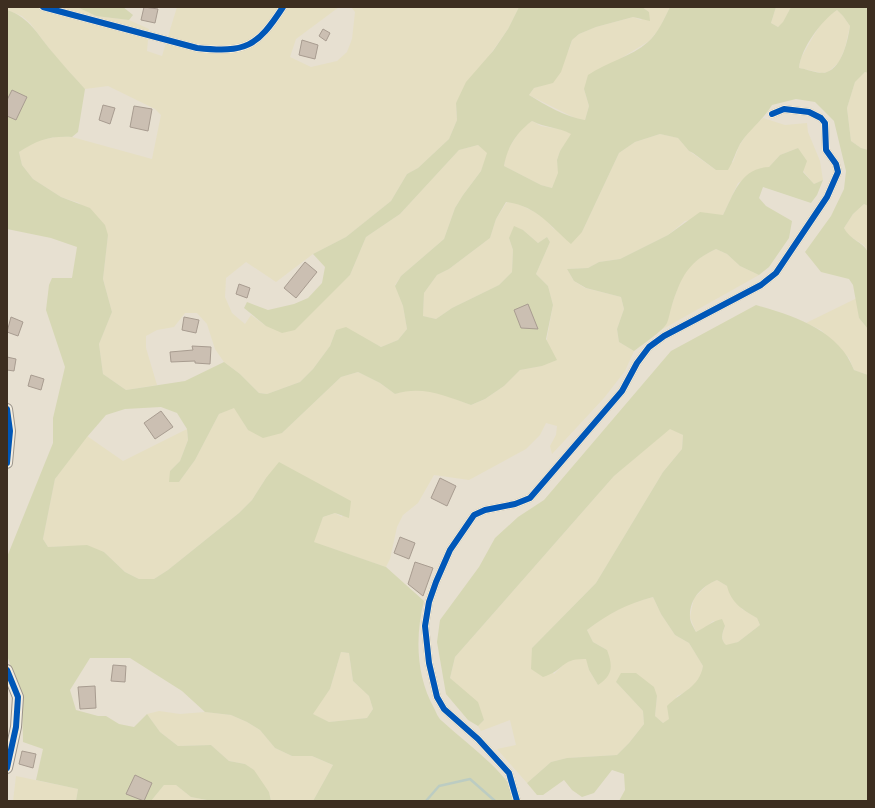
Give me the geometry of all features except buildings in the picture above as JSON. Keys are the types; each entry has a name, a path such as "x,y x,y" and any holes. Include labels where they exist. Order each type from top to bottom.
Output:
{"street":[{"path":"43,7 197,48 219,50 250,46 268,30 283,7"},
{"path":"517,801 509,773 478,739 444,709 436,697 429,663 425,626 428,602 450,550 474,515 485,510 515,504 530,498 622,391 637,363 649,347 664,336 761,285 776,273 827,197 838,172 836,164 826,150 825,123 821,118 808,112 784,109 772,114"},
{"path":"7,409 10,431 7,464"},
{"path":"7,670 18,697 16,727 7,768"}],"shaded area":[{"path":"7,7 77,7 96,16 129,20 149,29 147,51 162,56 177,7 339,7 296,39 290,57 311,67 337,61 347,52 352,39 355,12 351,7 519,7 508,29 456,103 457,120 449,139 418,168 407,174 391,201 346,237 313,254 276,282 246,262 226,278 225,297 232,313 245,324 251,315 266,326 342,282 350,275 366,237 400,214 459,150 478,145 488,153 481,171 455,208 444,239 401,276 395,285 403,306 407,329 398,340 381,347 346,328 336,330 330,346 313,369 300,382 267,394 259,393 240,374 224,362 215,349 207,324 197,313 185,313 174,327 157,330 146,336 146,348 157,385 126,390 103,374 99,344 112,312 103,279 108,235 79,203 61,197 33,179 22,165 19,152 36,141 56,137 72,137 152,159 161,115 155,109 108,86 85,89 54,55 30,23 22,16 7,10"},
{"path":"642,7 670,7 659,29 649,41 623,57 584,89 589,106 585,120 577,119 529,95 534,88 541,86 569,50 572,40 579,34 596,27 633,17 641,20 649,12"},
{"path":"776,7 791,7 783,23 778,27 771,23"},
{"path":"837,10 850,26 845,48 839,62 828,72 822,73 799,68 801,58 825,18"},
{"path":"865,72 868,73 868,150 861,148 851,141 847,108 855,82"},
{"path":"763,118 785,125 807,123 808,132 820,161 823,180 814,184 803,171 798,148 780,155 769,167 738,183 723,215 685,221 668,235 620,259 599,262 588,268 567,269 574,281 585,288 621,297 624,309 617,329 619,342 634,351 625,371 604,398 552,454 550,446 556,435 557,426 546,423 540,435 526,449 469,480 434,475 418,503 403,515 397,527 390,559 386,567 313,542 323,517 335,513 342,517 350,501 319,484 266,478 252,500 239,513 168,570 154,579 139,579 125,572 104,552 74,546 48,547 43,539 55,479 87,436 123,461 187,429 188,440 180,461 170,471 179,482 195,460 219,414 234,407 248,430 282,433 341,377 358,372 380,383 395,394 408,389 437,392 471,405 485,399 504,386 520,370 542,366 553,305 548,286 536,274 550,242 547,237 538,243 523,230 509,238 513,250 512,272 499,285 452,308 436,319 423,316 424,293 437,275 449,269 490,238 496,219 507,202 516,203 541,215 554,229 582,232 619,153 635,142 660,134 678,138 689,151 716,170 733,162 739,146 749,131"},
{"path":"532,121 541,126 565,130 572,134 560,151 557,160 559,173 552,188 541,185 504,166 506,154 512,143 521,129"},
{"path":"864,204 868,206 868,252 864,245 848,235 844,228 853,214"},
{"path":"716,249 727,254 740,266 759,275 661,330 666,323 678,286 688,267 704,255"},
{"path":"857,298 859,318 868,329 868,375 854,370 849,358 821,330 806,323"},
{"path":"670,428 683,435 682,449 663,472 596,583 532,648 554,674 567,661 575,658 587,659 589,670 598,685 607,650 593,642 587,630 604,617 629,604 653,597 661,614 675,635 689,643 703,666 701,678 688,691 677,696 669,720 663,723 655,716 657,696 616,682 643,711 644,724 629,743 617,755 567,758 551,762 527,783 497,749 516,745 510,720 481,731 478,726 484,720 463,690 450,678 455,657 614,476"},
{"path":"717,580 727,586 742,609 757,618 760,625 738,642 726,646 722,635 725,626 713,621 706,627 696,632 690,617 694,598 708,584"},
{"path":"341,652 349,653 353,681 369,696 373,709 367,718 329,722 312,714 330,689"},
{"path":"159,711 180,714 205,712 231,715 260,730 275,748 292,756 312,756 333,765 313,801 271,801 269,792 245,764 229,761 211,745 178,746 160,732 147,714"},
{"path":"16,776 78,789 76,801 13,801"},
{"path":"164,785 176,785 191,797 212,801 151,801"}],"green space":[{"path":"77,7 123,7 133,15 129,20 96,16"},
{"path":"519,7 642,7 649,12 650,21 633,17 596,27 579,34 572,40 561,72 553,83 534,88 529,95 549,107 585,120 589,106 584,89 588,75 603,66 627,56 648,42 658,30 670,7 776,7 771,23 778,27 783,22 791,7 865,7 868,9 868,73 865,72 855,82 847,108 851,141 861,148 868,150 868,206 864,204 853,214 844,228 849,235 863,245 868,252 868,329 859,318 853,285 849,279 821,272 805,252 831,216 844,189 846,171 834,121 815,102 796,99 772,105 740,144 728,170 716,170 689,151 678,138 660,134 635,142 619,153 582,232 571,244 542,217 517,204 506,202 496,219 490,238 449,269 437,275 424,293 423,316 436,319 452,308 499,285 512,272 513,250 509,238 514,226 523,230 538,243 547,237 550,242 536,274 548,286 553,305 546,339 557,360 542,366 520,370 504,386 485,399 471,405 443,395 424,391 395,394 380,383 358,372 341,377 282,433 263,438 248,430 234,408 219,414 195,460 179,482 169,482 170,471 180,461 188,440 187,429 177,413 161,407 125,409 106,415 55,479 43,539 48,547 87,545 104,552 125,572 139,579 154,579 168,570 239,513 252,500 266,478 279,462 351,501 349,518 335,513 323,517 314,542 386,567 424,601 419,628 419,656 424,683 436,713 441,720 495,767 513,789 520,801 313,801 333,765 312,756 292,756 275,748 260,730 247,722 231,715 205,712 182,691 130,658 90,658 70,690 76,710 98,716 106,716 119,724 134,727 147,714 160,732 178,746 211,745 229,761 245,764 254,770 269,792 271,801 212,801 191,797 176,785 164,785 151,801 76,801 78,789 36,780 43,749 23,742 22,701 7,655 7,557 53,443 53,418 65,367 46,310 49,285 52,278 72,278 77,247 51,238 7,229 7,10 22,17 34,28 85,89 78,132 72,137 50,138 32,144 19,152 22,165 33,179 61,197 90,208 105,225 108,235 103,279 112,312 99,344 103,374 126,390 185,381 224,362 240,374 259,393 267,394 300,382 313,369 330,346 336,330 346,327 381,347 398,340 407,329 403,306 395,286 401,276 444,239 455,208 481,171 487,153 478,145 459,150 400,214 366,237 350,275 295,330 282,333 266,326 244,308 247,302 268,310 294,304 308,298 322,283 325,267 313,254 346,237 391,201 407,174 418,168 449,139 457,120 456,103 466,82 493,51 508,29","holes":["837,10 850,26 846,45 837,65 824,73 799,68 804,52 818,28","532,121 571,134 560,151 557,160 558,173 552,188 541,185 504,166 510,146 517,135","341,652 349,653 353,681 369,696 373,709 367,718 329,722 313,714 330,689"]},
{"path":"798,148 807,161 803,172 814,184 823,180 817,195 811,203 763,187 759,198 766,206 792,221 789,238 769,267 759,275 740,266 727,254 716,249 706,254 692,265 682,278 665,326 634,351 619,342 617,329 624,309 621,297 586,288 574,281 567,269 588,268 599,262 620,259 668,235 700,212 723,215 735,190 745,177 759,168 769,167 780,155"},
{"path":"756,305 785,314 814,327 838,345 847,356 854,370 868,375 868,801 619,801 625,790 624,774 612,770 594,793 582,797 572,790 564,780 543,795 537,795 527,783 551,762 567,758 617,755 629,743 644,724 643,711 616,682 621,673 636,673 654,687 657,696 655,716 663,723 669,719 667,706 689,689 701,673 703,666 689,643 675,635 661,614 653,597 618,610 587,630 593,642 607,650 611,665 607,678 598,685 589,670 586,659 578,659 567,662 555,671 543,677 531,669 532,648 596,583 663,472 682,449 683,435 670,429 614,476 455,657 450,678 478,702 484,720 478,726 468,720 446,694 437,642 440,620 479,567 495,538 518,517 544,500 671,351","holes":["717,580 727,586 731,597 742,609 757,618 760,625 738,642 726,645 722,638 725,626 722,619 696,632 691,623 690,610 694,599 706,586"]}],"waterway":[{"path":"426,801 439,786 470,779 495,801"}],"cycle path":[{"path":"43,7 197,48 214,49 239,48 249,44 265,31 283,7"},
{"path":"517,801 509,773 478,739 444,709 437,697 429,663 425,626 429,602 436,582 450,550 474,515 485,510 515,504 530,498 622,391 637,363 649,347 664,336 761,285 776,273 827,197 838,172 836,164 826,150 825,123 821,118 809,112 784,109 772,114"},
{"path":"7,409 10,431 7,463"},
{"path":"7,670 18,697 16,727 7,768"}]}
